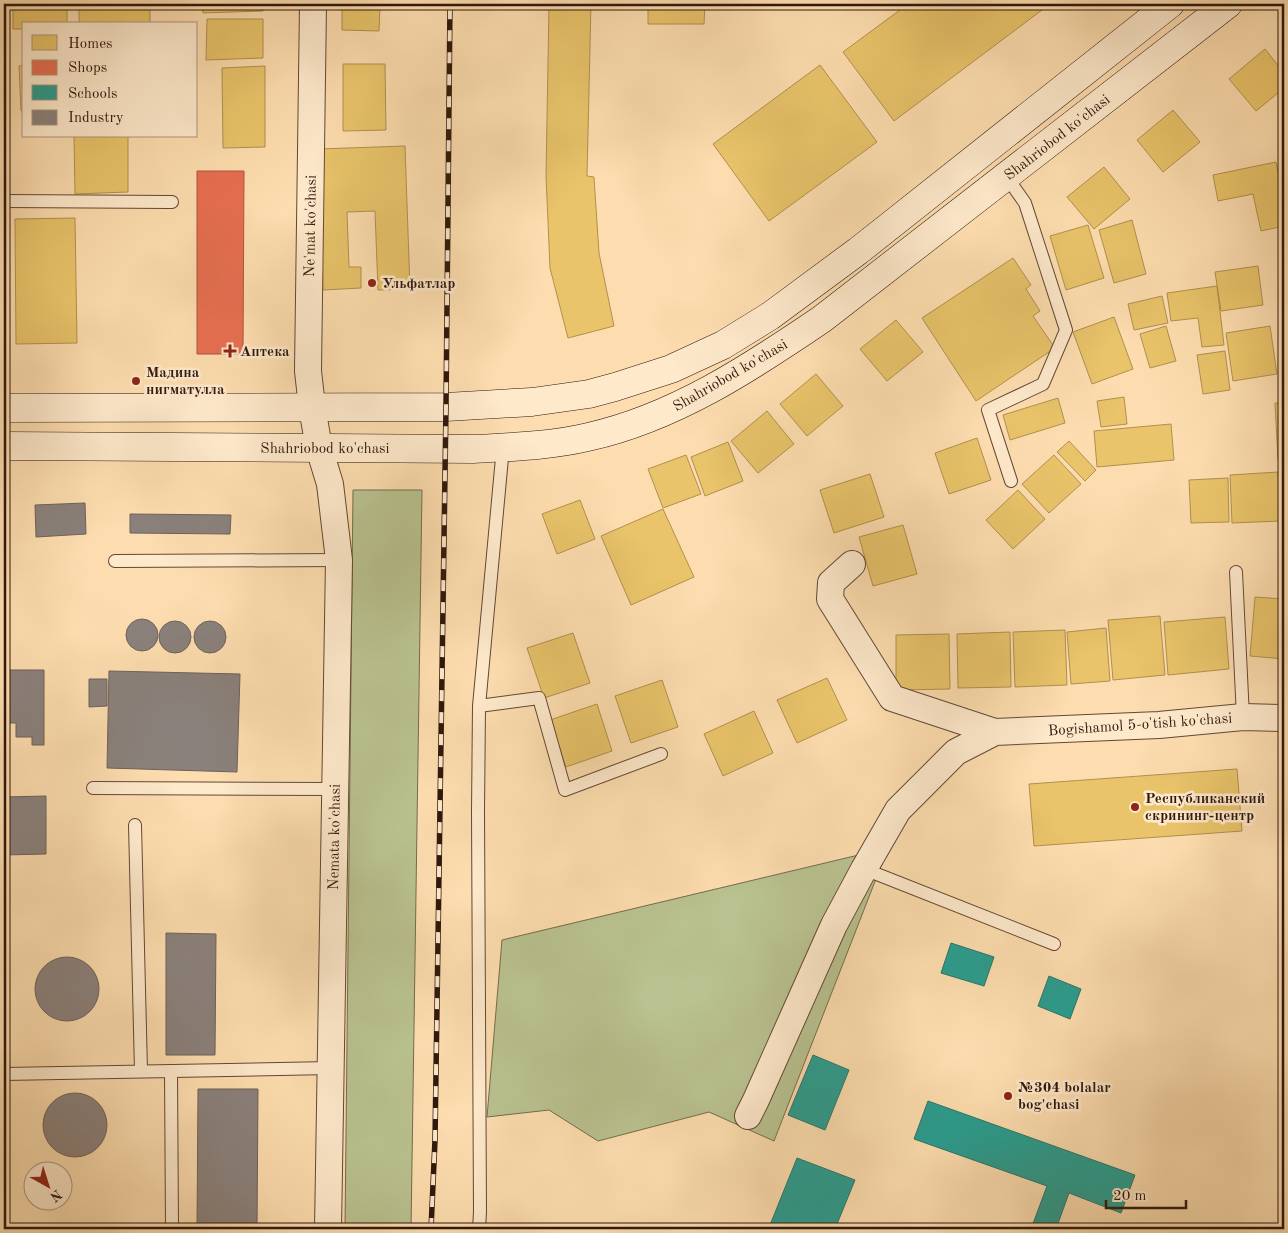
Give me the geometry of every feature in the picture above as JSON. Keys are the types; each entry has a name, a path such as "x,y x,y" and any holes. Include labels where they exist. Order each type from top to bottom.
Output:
{"main road":[{"name":"Shahriobod ko'chasi","path":"4,408 476,406 560,399 615,387 671,369 731,341 770,316 850,257 1170,4"},
{"name":"Shahriobod ko'chasi","path":"4,446 474,449 561,442 597,435 640,422 713,388 822,319 1228,4"}],"street":[{"name":"Ne'mat ko'chasi","path":"313,4 308,370 319,448"},
{"name":"Nemata ko'chasi","path":"319,448 330,484 339,560 328,1229"},
{"path":"852,564 831,583 830,600 892,698 995,732"},
{"name":"Bogishamol 5-o'tish ko'chasi","path":"995,732 1159,725 1243,717 1284,718"},
{"path":"748,1116 834,925 898,810 956,752 995,732"}],"lane":[{"path":"1006,176 1025,203 1066,330 1043,384 988,410 1011,481"},
{"path":"4,201 172,202"},
{"path":"479,1229 479,706 503,447"},
{"path":"115,561 339,560"},
{"path":"1236,572 1243,717"},
{"path":"479,706 540,698 565,790 661,754"},
{"path":"93,788 335,789"},
{"path":"136,825 141,1071"},
{"path":"864,869 1054,944"},
{"path":"4,1074 331,1068"},
{"path":"171,1071 172,1229"}],"green space":[{"path":"353,490 422,490 411,1229 345,1229"},
{"path":"888,848 774,1141 709,1112 598,1141 549,1110 487,1117 502,940"}],"building: Homes":[{"path":"13,4 67,4 67,22 22,22 22,29 13,29"},
{"path":"79,4 150,4 150,22 79,22"},
{"path":"202,4 263,4 263,11 203,13"},
{"path":"342,4 380,4 379,31 342,30"},
{"path":"549,4 591,4 587,176 594,177 599,253 614,326 568,338 550,268 546,176"},
{"path":"648,4 705,4 704,24 648,24"},
{"path":"908,4 1044,4 1046,7 894,121 843,52"},
{"path":"207,19 263,19 263,58 206,60"},
{"path":"1265,49 1284,73 1284,88 1256,111 1229,79"},
{"path":"343,64 385,64 386,130 343,131"},
{"path":"22,65 22,111 21,111 19,66"},
{"path":"820,65 877,142 769,221 713,144"},
{"path":"265,66 265,147 223,148 222,68"},
{"path":"1173,110 1200,142 1163,172 1137,140"},
{"path":"74,138 128,138 128,192 75,194"},
{"path":"405,146 410,289 378,290 375,211 347,212 349,267 361,267 361,288 323,290 319,149"},
{"path":"1276,162 1284,203 1284,226 1261,231 1253,194 1218,201 1213,175"},
{"path":"1104,167 1130,199 1094,229 1067,197"},
{"path":"75,218 77,343 16,344 15,219"},
{"path":"1132,220 1146,274 1114,283 1099,230"},
{"path":"1088,225 1104,278 1066,290 1050,236"},
{"path":"1013,258 1031,285 1026,289 1040,311 1033,316 1055,348 976,401 922,318"},
{"path":"1258,266 1263,305 1221,311 1215,272"},
{"path":"1217,286 1224,345 1202,347 1198,318 1171,321 1167,293"},
{"path":"1162,296 1168,323 1134,330 1128,304"},
{"path":"1114,317 1133,369 1092,384 1073,332"},
{"path":"896,320 923,352 887,381 860,349"},
{"path":"1166,326 1176,361 1150,368 1140,334"},
{"path":"1270,326 1277,374 1233,381 1226,333"},
{"path":"1225,351 1230,390 1203,394 1197,355"},
{"path":"816,374 843,406 807,436 780,404"},
{"path":"1124,397 1127,424 1101,427 1097,401"},
{"path":"1058,398 1065,423 1010,440 1003,415"},
{"path":"1275,403 1284,403 1284,459 1278,460"},
{"path":"767,411 794,444 758,473 731,441"},
{"path":"1171,424 1174,460 1097,467 1094,431"},
{"path":"977,438 991,480 949,494 935,453"},
{"path":"1069,441 1096,470 1085,481 1057,452"},
{"path":"728,442 743,481 705,496 691,457"},
{"path":"686,455 701,494 663,508 648,469"},
{"path":"1054,455 1081,484 1049,513 1022,484"},
{"path":"1278,472 1281,521 1232,523 1230,475"},
{"path":"870,474 884,517 834,533 820,490"},
{"path":"1228,478 1229,522 1191,523 1189,480"},
{"path":"1018,490 1045,519 1013,549 986,520"},
{"path":"580,500 595,539 557,554 542,514"},
{"path":"663,509 694,577 631,605 601,536"},
{"path":"903,525 917,574 873,586 859,537"},
{"path":"1255,597 1284,599 1284,659 1250,656"},
{"path":"1160,616 1165,675 1113,680 1108,620"},
{"path":"1225,617 1229,669 1168,675 1164,622"},
{"path":"1106,628 1110,681 1071,684 1067,632"},
{"path":"1065,630 1067,685 1015,687 1013,632"},
{"path":"1010,632 1011,687 958,688 957,634"},
{"path":"573,633 590,683 544,698 527,648"},
{"path":"949,634 950,689 896,690 896,635"},
{"path":"827,678 847,720 797,743 777,700"},
{"path":"662,680 678,727 631,743 615,696"},
{"path":"597,704 612,751 566,767 550,720"},
{"path":"754,711 773,753 723,776 704,734"},
{"name":"Республиканский скрининг-центр","path":"1237,769 1242,831 1034,846 1029,784"}],"building: Shops":[{"path":"197,171 244,171 243,354 197,354"}],"building: Schools":[{"path":"951,943 994,957 984,986 941,973"},
{"path":"1049,976 1081,989 1070,1019 1038,1006"},
{"path":"813,1055 849,1070 825,1130 788,1115"},
{"path":"928,1101 1135,1175 1121,1213 1069,1193 1056,1229 1031,1229 1047,1186 914,1139"},
{"path":"797,1158 855,1180 835,1229 780,1229 770,1225"}],"building: Industry":[{"path":"85,503 86,534 36,537 35,505"},
{"path":"130,514 231,515 230,534 130,533"},
{"path":"142,619 153,624 158,635 153,646 142,651 131,646 126,635 131,624"},
{"path":"175,621 186,626 191,637 186,648 175,653 164,648 159,637 164,626"},
{"path":"210,621 221,626 226,637 221,648 210,653 199,648 194,637 199,626"},
{"path":"4,670 44,670 44,745 32,745 32,737 16,737 16,723 4,723"},
{"path":"109,671 240,674 237,772 107,768"},
{"path":"89,679 107,679 107,706 89,707"},
{"path":"46,796 46,854 4,855 4,797"},
{"path":"166,933 216,934 215,1055 166,1055"},
{"path":"61,957 73,957 90,966 97,977 99,989 97,1001 90,1012 73,1021 61,1021 49,1016 40,1007 35,995 35,983 40,971 49,962"},
{"path":"198,1089 258,1089 257,1229 197,1229"},
{"path":"69,1093 81,1093 98,1102 105,1113 107,1125 105,1137 98,1148 81,1157 69,1157 57,1152 48,1143 43,1131 43,1119 48,1107 57,1098"}],"railway":[{"path":"431,1229 435,1140 450,4"}],"place":[{"name":"Ульфатлар","path":"372,283"},
{"name":"Аптека","path":"230,351"},
{"name":"Мадина нигматулла","path":"136,381"},
{"name":"Республиканский скрининг-центр","path":"1135,807"},
{"name":"№304 bolalar bog'chasi","path":"1008,1096"}]}
